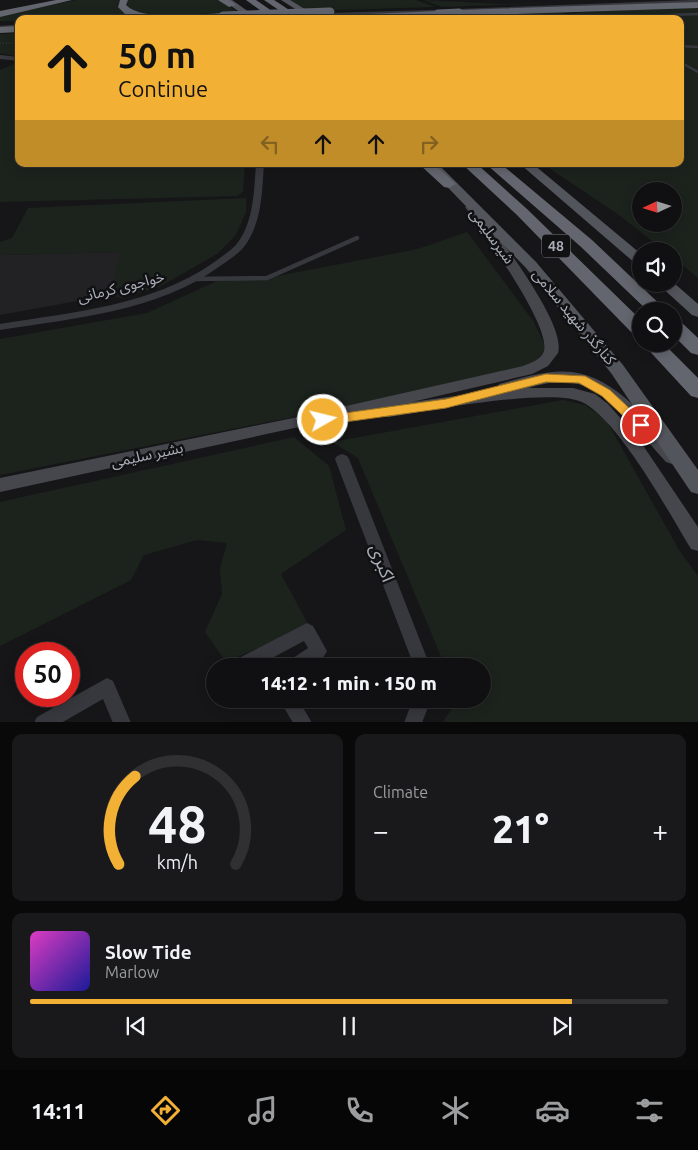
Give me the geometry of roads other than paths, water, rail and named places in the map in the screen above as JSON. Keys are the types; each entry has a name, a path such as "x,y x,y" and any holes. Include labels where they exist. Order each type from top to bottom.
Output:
{"highway":[{"path":"0,14 68,0"},
{"path":"124,0 121,7 128,12 151,15"},
{"path":"222,0 230,2"},
{"path":"250,0 273,15"},
{"path":"268,0 292,15"},
{"path":"468,0 622,2"},
{"path":"425,2 460,12 666,0"},
{"path":"557,15 698,3"},
{"path":"336,15 437,11 631,8"},
{"path":"393,15 437,11"},
{"path":"0,27 15,27"},
{"path":"429,167 449,184"},
{"name":"48","path":"472,167 522,212 632,322"},
{"name":"48","path":"497,167 586,243 648,302"},
{"path":"682,334 698,349"},
{"path":"661,352 698,391"}],"main road":[{"path":"285,0 310,15"},
{"path":"230,2 249,15"},
{"name":"کنارگذر شهید سلامی","path":"434,167 532,265 617,369 693,480"},
{"path":"530,167 632,253"},
{"name":"شیرسلیمی","path":"349,414 527,370 540,365 549,356 552,349 551,341 535,303 511,261 467,201"},
{"path":"675,292 698,312"},
{"path":"446,404 546,378 581,379 606,393 693,480"},
{"path":"349,414 555,391 577,394 588,398 604,410 628,438 698,543"},
{"name":"بشیر سلیمی","path":"0,485 349,414"}],"street":[{"path":"0,57 15,59"},
{"name":"خواجوی کرمانی","path":"0,326 104,310 165,294 213,269 243,243 256,218 260,167"},
{"name":"اکبری","path":"342,459 419,658"},
{"path":"256,658 307,631 319,651 308,658"},
{"path":"43,722 107,688 122,722"},
{"path":"294,708 303,722"},
{"path":"413,722 418,708"}],"lane":[{"path":"460,12 698,3"},
{"path":"635,15 698,14"},
{"path":"684,46 698,47"},
{"path":"684,64 698,72"},
{"path":"192,280 267,278 357,238"}]}
